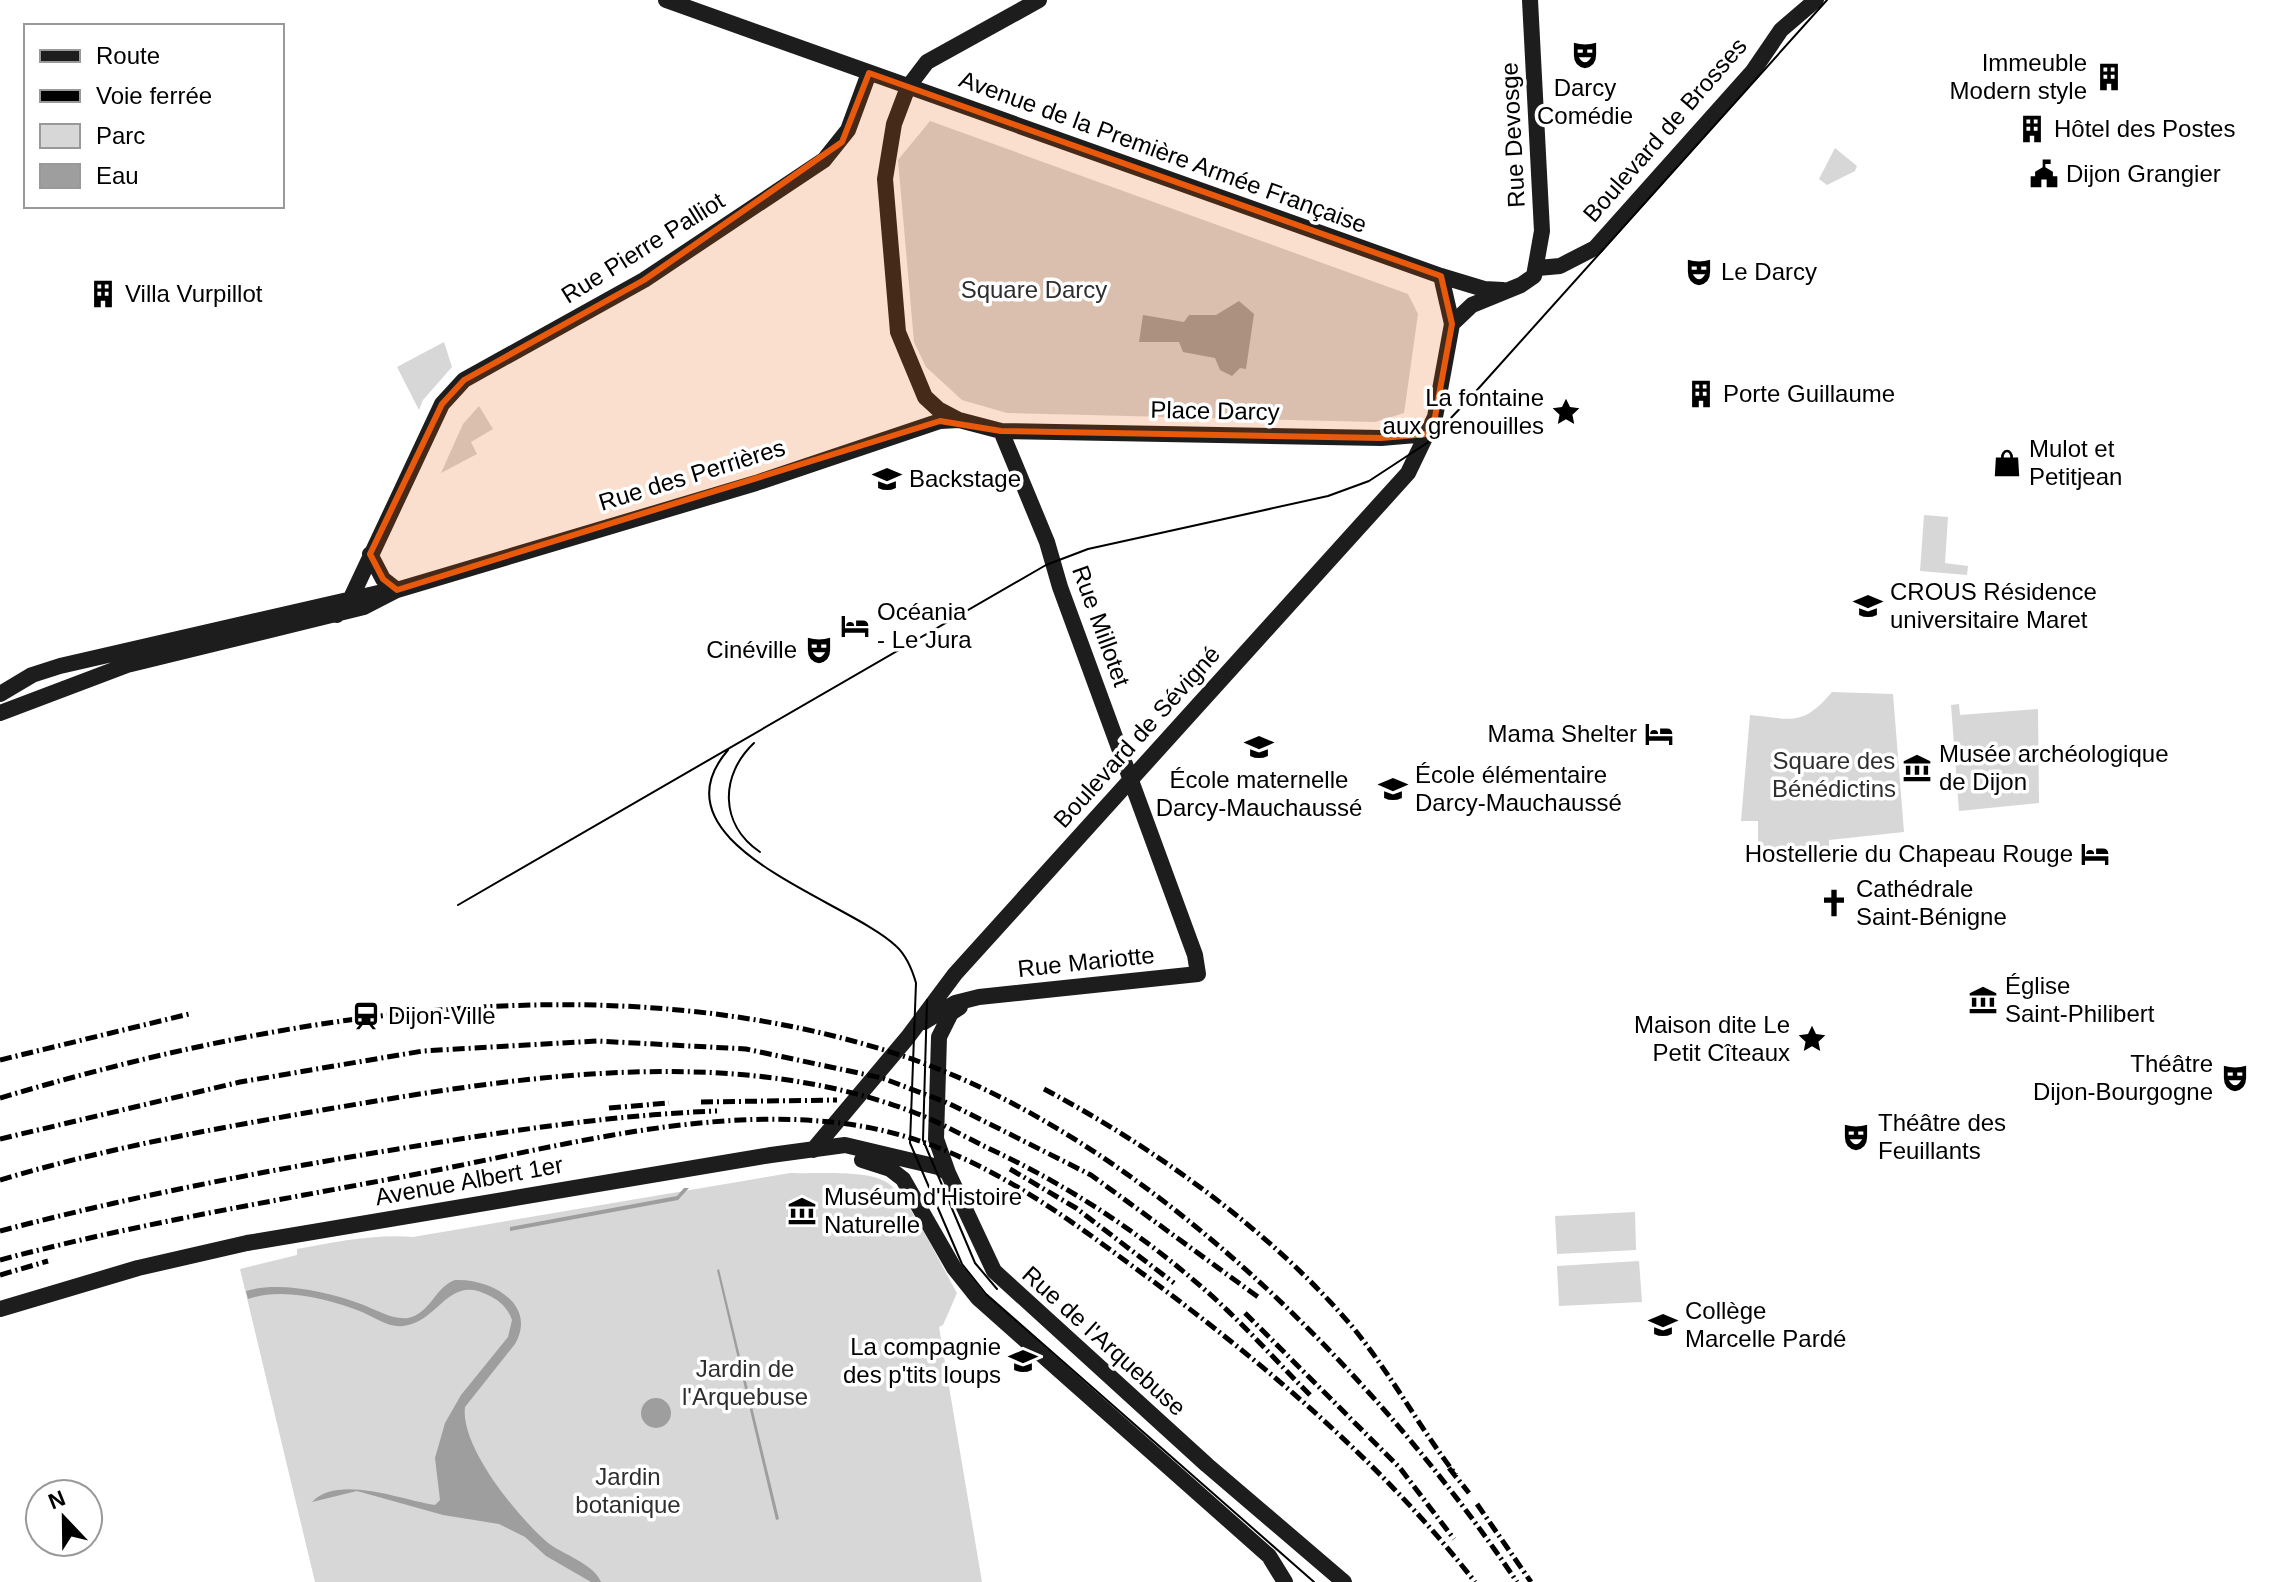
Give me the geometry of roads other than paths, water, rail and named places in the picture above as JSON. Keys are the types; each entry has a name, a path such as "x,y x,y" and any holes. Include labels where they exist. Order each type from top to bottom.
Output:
{"main road":[{"name":"Avenue de la Première Armée Française","path":"666,0 1441,276 1484,289 1508,291"},
{"path":"959,420 938,409 925,397 904,351 896,310 885,179 894,124 908,87 927,62 1039,0"},
{"name":"Rue Devosge","path":"1530,0 1542,231 1538,268"},
{"name":"Boulevard de Brosses","path":"1538,268 1560,266 1595,248 1753,71 1781,30 1816,0"},
{"name":"Rue Pierre Palliot","path":"337,615 351,598 442,404 464,380 644,280 824,160 848,130 869,73"},
{"path":"1452,324 1472,305 1529,281 1538,268"},
{"path":"1428,434 1440,401 1452,324 1441,276"},
{"name":"Rue des Perrières","path":"0,694 32,675 60,666 397,590 756,483 920,425 959,420 1001,431"},
{"name":"Place Darcy","path":"1001,431 1381,438 1428,434"},
{"name":"Rue Millotet","path":"1001,431 1028,492 1132,778 1195,955 1198,974"},
{"name":"Boulevard de Sévigné","path":"813,1150 908,1037 955,974 1408,473 1428,434"},
{"path":"370,554 380,575 397,590"},
{"name":"Rue des Perrières","path":"0,713 127,665 337,615 364,607 397,590"},
{"name":"Rue Mariotte","path":"979,997 1198,974"},
{"name":"Boulevard de Sévigné","path":"908,1037 941,1011 979,997"},
{"name":"Rue de l'Arquebuse","path":"979,997 951,1013 939,1037 936,1131 948,1173 983,1252 999,1279 1298,1545 1344,1582"},
{"name":"Avenue Albert 1er","path":"0,1309 138,1268 247,1243 813,1150 852,1146 938,1167 948,1173"},
{"path":"813,1150 879,1164 897,1174 967,1288 1269,1556 1285,1582"}],"water":[{"path":"1239,301 1254,314 1246,369 1240,368 1232,376 1220,370 1215,358 1183,352 1179,342 1139,342 1143,315 1184,322 1189,315 1216,315"},
{"path":"684,1188 689,1188 678,1200 510,1231 510,1227 677,1196"},
{"path":"717,1270 779,1519 776,1520"},
{"path":"455,1280 495,1289 507,1296 520,1317 515,1344 465,1407 466,1423 481,1461 521,1516 547,1542 585,1564 601,1582 591,1582 546,1556 525,1537 499,1524 443,1515 357,1491 312,1502 323,1494 354,1489 435,1505 440,1500 435,1458 445,1423 461,1395 508,1337 512,1320 499,1302 474,1290 463,1290 453,1295 426,1317 403,1326 387,1324 349,1307 320,1299 276,1294 248,1299 246,1291 274,1287 304,1289 348,1300 390,1316 408,1318 416,1316 442,1288"},
{"path":"656,1398 666,1403 671,1413 666,1423 656,1428 646,1423 641,1413 646,1403"}],"tram line":[{"path":"458,905 1046,565 1088,549 1328,496 1369,481 1427,443 1827,0"},
{"path":"754,743 735,770 729,799 737,828 760,852"},
{"path":"728,750 710,784 713,814 733,841 800,889 872,928 900,950 911,968 916,983 910,1143 962,1264 986,1294 1314,1582"},
{"path":"927,1000 923,1140 975,1263 997,1289"}],"railway":[{"path":"0,1098 221,1042 335,1022 450,1009 565,1005 680,1010 793,1027 903,1056 993,1093 1081,1143 1167,1203 1248,1272 1325,1346 1396,1424 1461,1503 1517,1582"},
{"path":"0,1060 189,1014"},
{"path":"0,1139 240,1082 423,1051 597,1041 746,1049 882,1078 948,1103 1091,1175 1258,1297"},
{"path":"0,1180 184,1135 505,1082 643,1072 712,1073 781,1079 848,1092 913,1112 1019,1163 1075,1195 1129,1229 1204,1289 1310,1395"},
{"path":"1044,1089 1170,1165 1288,1260 1355,1330 1456,1475"},
{"path":"701,1102 837,1100"},
{"path":"609,1108 669,1103"},
{"path":"0,1231 150,1195 353,1156 560,1125 717,1111"},
{"path":"0,1260 157,1223 643,1130 756,1119 812,1120 866,1127 940,1148 975,1164 1041,1202 1135,1268 1227,1338 1316,1413 1399,1494 1475,1582"},
{"path":"1010,1169 1076,1208 1174,1283"},
{"path":"0,1275 48,1261"},
{"path":"1245,1313 1400,1468 1454,1539"},
{"path":"1449,1468 1469,1493"},
{"path":"1477,1504 1531,1582"}],"place":[{"name":"Darcy Comédie","path":"1585,55"},
{"name":"Immeuble Modern style","path":"2109,77"},
{"name":"Hôtel des Postes","path":"2032,129"},
{"name":"Dijon Grangier","path":"2044,174"},
{"name":"Le Darcy","path":"1699,272"},
{"name":"Villa Vurpillot","path":"103,294"},
{"name":"Porte Guillaume","path":"1701,394"},
{"name":"La fontaine aux grenouilles","path":"1566,412"},
{"name":"Mulot et Petitjean","path":"2007,463"},
{"name":"Backstage","path":"887,479"},
{"name":"CROUS Résidence universitaire Maret","path":"1868,606"},
{"name":"Océania - Le Jura","path":"855,626"},
{"name":"Cinéville","path":"819,650"},
{"name":"Mama Shelter","path":"1659,734"},
{"name":"École maternelle Darcy-Mauchaussé","path":"1259,747"},
{"name":"Musée archéologique de Dijon","path":"1917,768"},
{"name":"École élémentaire Darcy-Mauchaussé","path":"1393,789"},
{"name":"Hostellerie du Chapeau Rouge","path":"2095,854"},
{"name":"Cathédrale Saint-Bénigne","path":"1834,903"},
{"name":"Église Saint-Philibert","path":"1983,1000"},
{"name":"Dijon-Ville","path":"366,1016"},
{"name":"Maison dite Le Petit Cîteaux","path":"1812,1039"},
{"name":"Théâtre Dijon-Bourgogne","path":"2235,1078"},
{"name":"Théâtre des Feuillants","path":"1856,1137"},
{"name":"Muséum d'Histoire Naturelle","path":"802,1211"},
{"name":"Collège Marcelle Pardé","path":"1663,1325"},
{"name":"La compagnie des p'tits loups","path":"1023,1361"}],"park label":[{"name":"Square Darcy","path":"1034,290"},
{"name":"Square des Bénédictins","path":"1834,775"},
{"name":"Jardin de l'Arquebuse","path":"745,1383"},
{"name":"Jardin botanique","path":"628,1491"}]}
